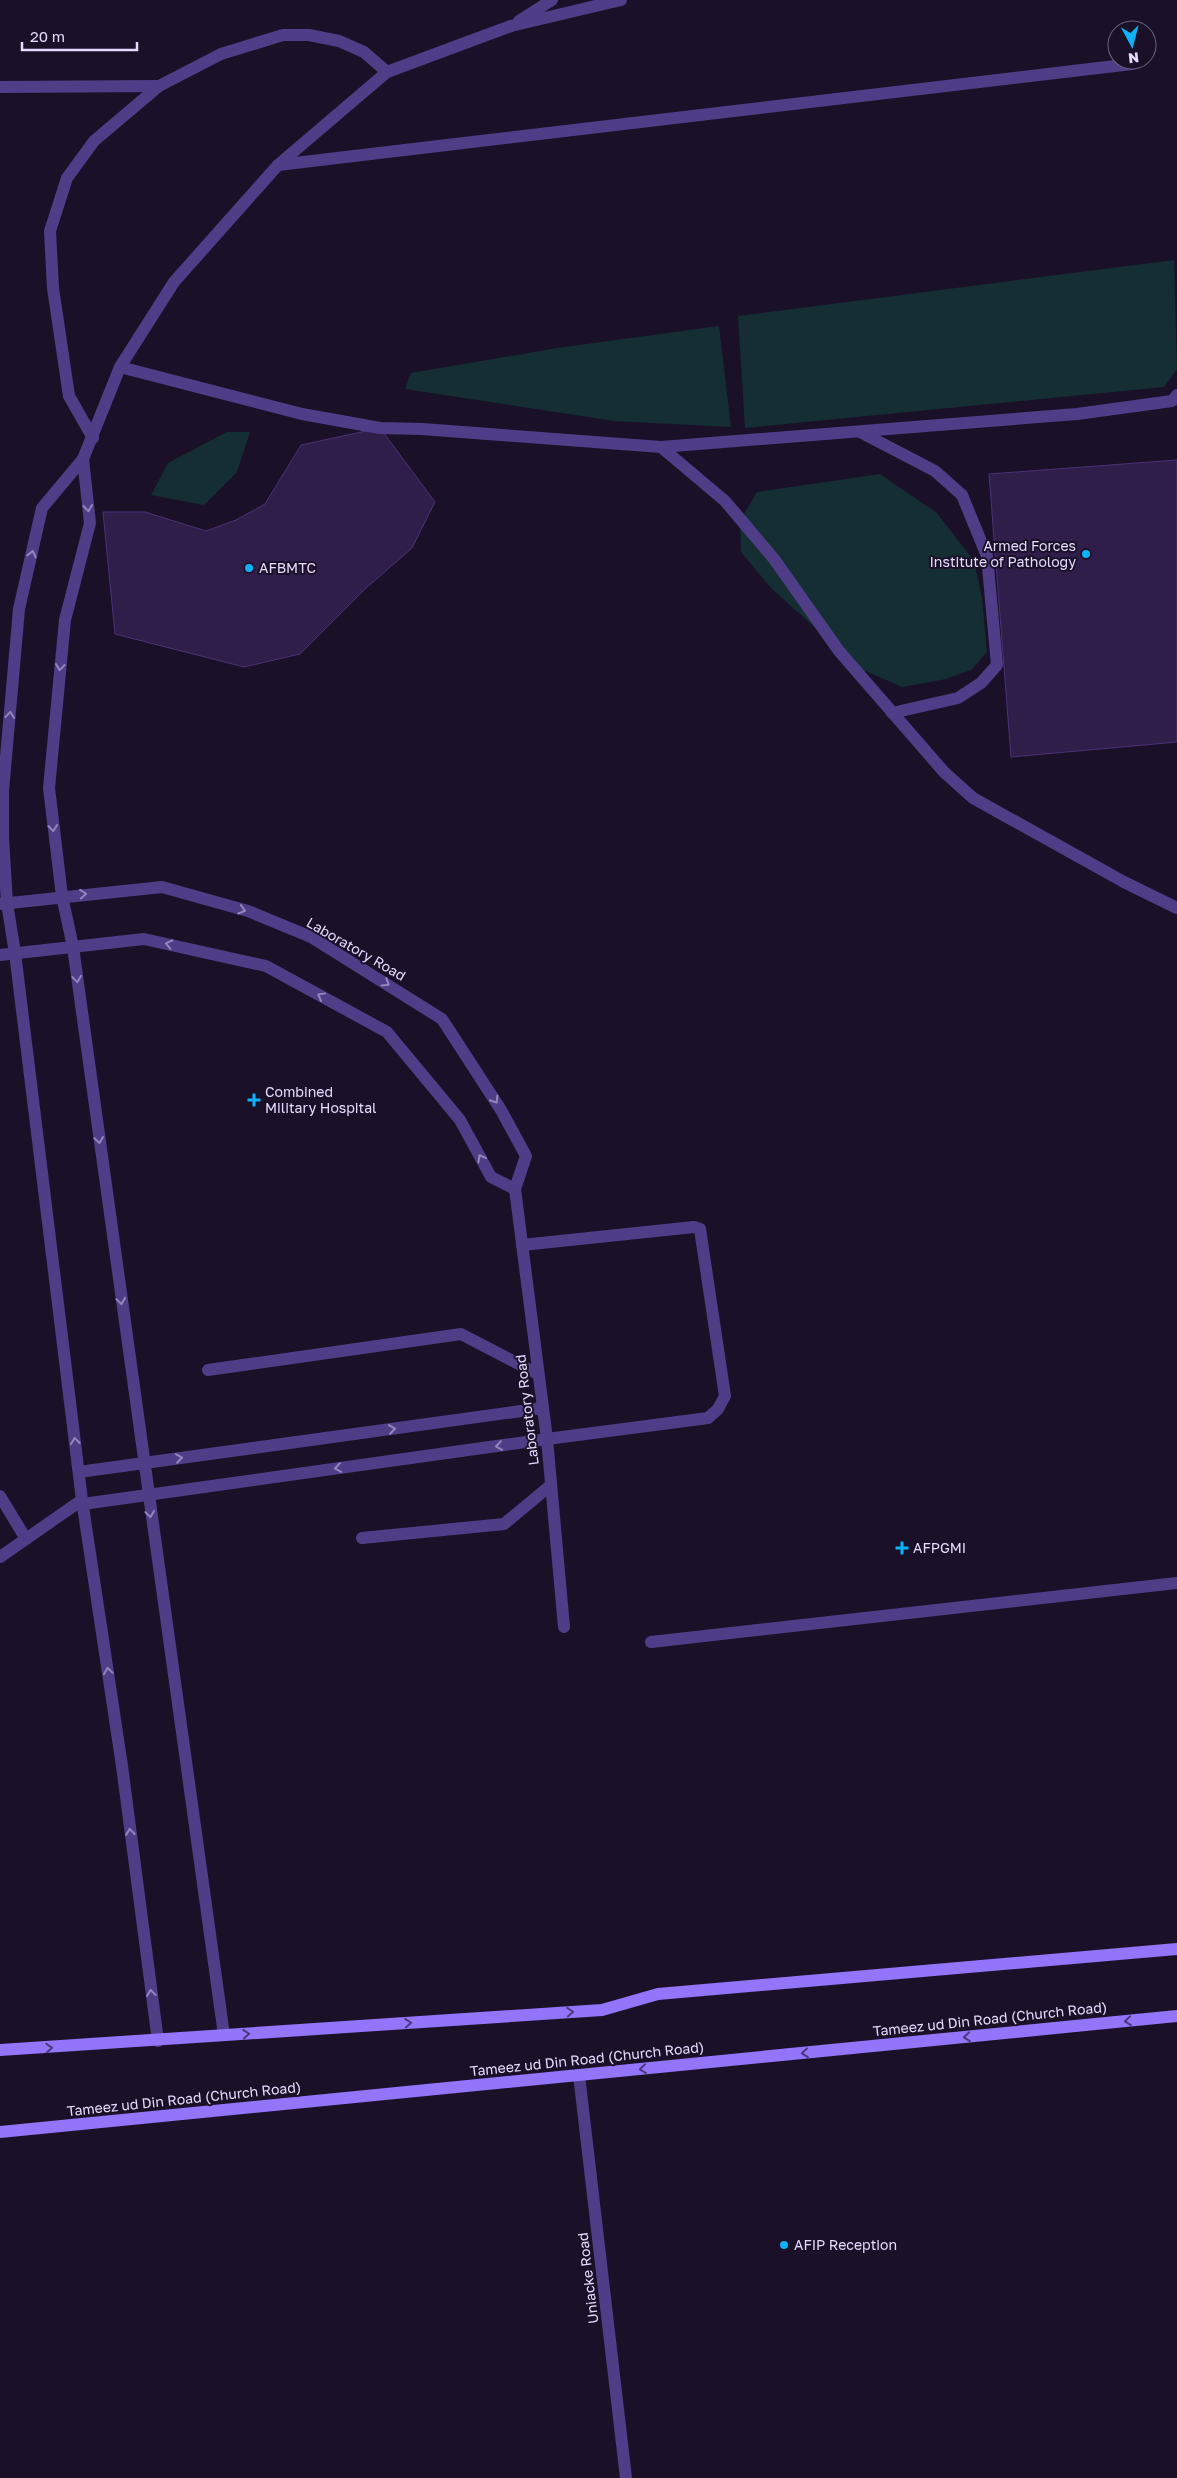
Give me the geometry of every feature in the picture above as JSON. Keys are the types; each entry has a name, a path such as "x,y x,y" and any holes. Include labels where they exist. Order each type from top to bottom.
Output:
{"main road":[{"path":"0,2050 602,2010 658,1994 1177,1949"},
{"name":"Tameez ud Din Road (Church Road)","path":"0,2132 1177,2016"}],"street":[{"path":"511,26 552,0"},
{"path":"158,2041 123,1775 82,1502 15,953 4,903 1,838 19,609 42,508 84,459 120,367 174,282 278,165 387,72 511,26 621,0"},
{"path":"93,438 69,396 53,288 50,231 67,178 94,141 159,86 221,54 283,34 309,35 339,41 364,52 387,72"},
{"path":"278,165 1107,67"},
{"path":"0,86 159,86"},
{"path":"120,367 302,414 380,428 422,429 661,447 1077,414 1172,401 1177,395"},
{"path":"861,432 934,470 962,495 987,556 997,665 981,683 958,698 892,713"},
{"path":"661,447 725,501 774,560 839,651 944,772 973,798 1124,882 1177,908"},
{"path":"84,459 90,523 65,620 49,788 62,896 73,947 147,1494 224,2035"},
{"name":"Laboratory Road","path":"4,903 162,887 248,911 310,937 442,1019 501,1110 526,1156 515,1189 547,1439 564,1627"},
{"path":"0,955 144,939 266,966 387,1032 460,1120 491,1177 515,1189"},
{"path":"0,1557 82,1502 708,1418 718,1409 725,1396 700,1229 694,1227 522,1245"},
{"path":"208,1370 461,1334 538,1374"},
{"path":"79,1472 543,1408"},
{"path":"362,1538 504,1524 551,1485"},
{"path":"0,1496 26,1539"},
{"path":"651,1642 1177,1583"},
{"name":"Uniacke Road","path":"579,2075 626,2478"}],"green space":[{"path":"1174,260 1177,369 1164,387 745,428 738,316"},
{"path":"719,326 731,427 614,421 405,389 411,373 557,348"},
{"path":"227,432 250,432 237,472 204,505 151,495 168,463"},
{"path":"880,474 937,513 974,561 982,598 987,652 971,670 946,679 902,687 861,669 771,588 741,552 740,521 757,492"}],"building":[{"name":"AFBMTC","path":"380,428 435,502 412,548 365,589 300,654 244,667 115,634 103,512 145,512 206,531 236,520 265,504 301,445"},
{"name":"Armed Forces Institute of Pathology","path":"1177,460 1177,742 1011,757 989,474"}],"place":[{"name":"Armed Forces Institute of Pathology","path":"1086,554"},
{"name":"AFBMTC","path":"249,568"},
{"name":"Combined Military Hospital","path":"254,1100"},
{"name":"AFPGMI","path":"902,1548"},
{"name":"AFIP Reception","path":"784,2245"}]}
